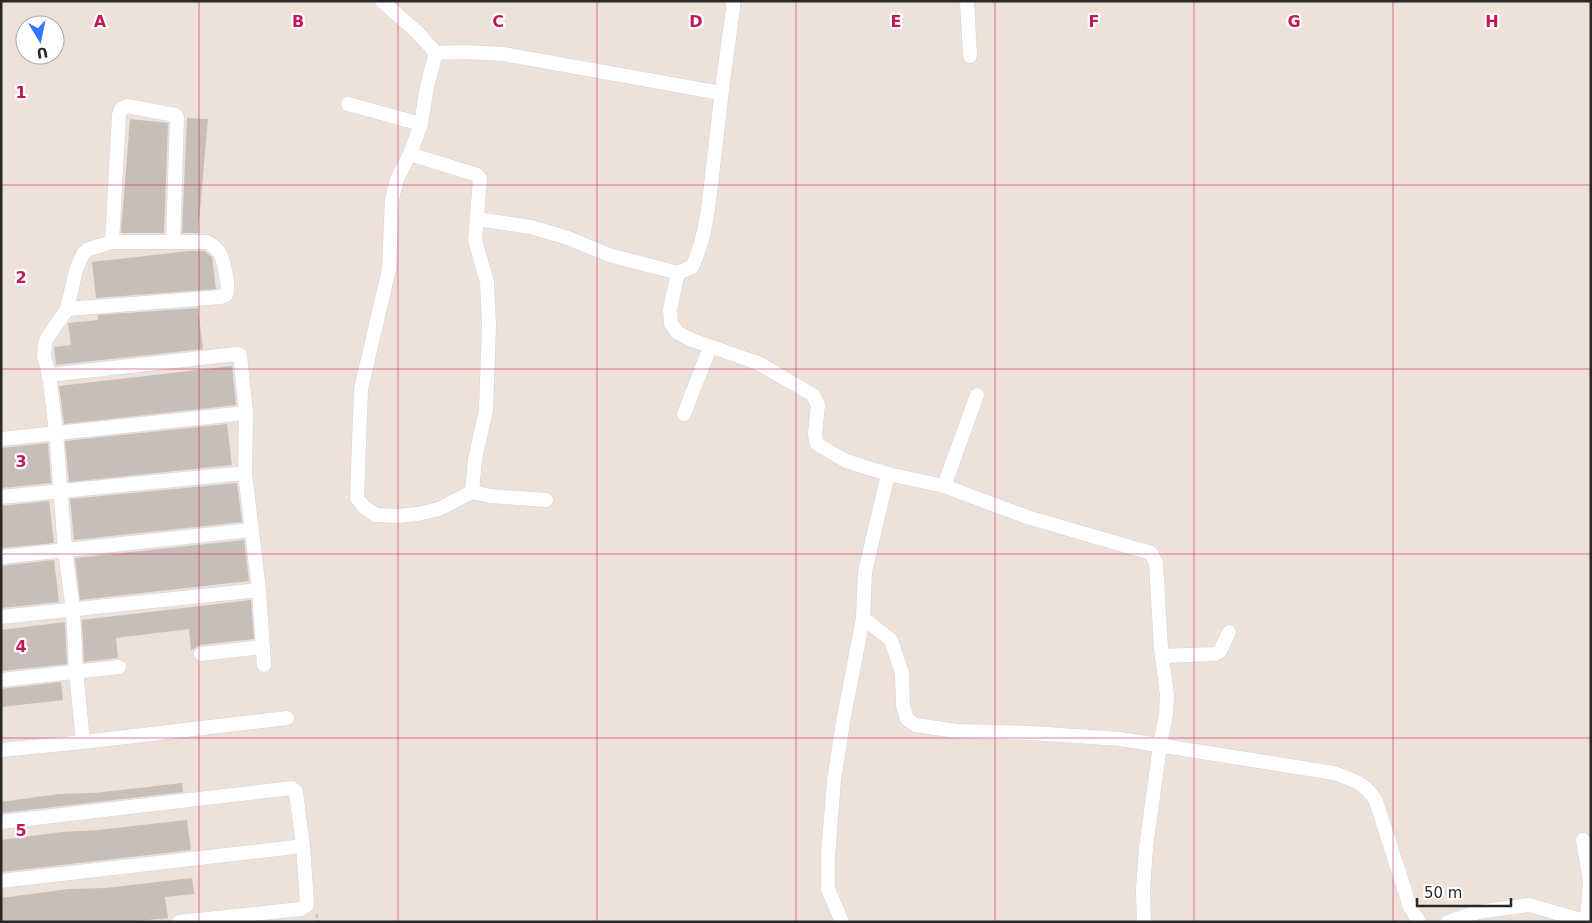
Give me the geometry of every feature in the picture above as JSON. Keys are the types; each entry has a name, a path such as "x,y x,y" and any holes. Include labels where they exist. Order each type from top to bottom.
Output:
{"street":[{"path":"382,1 436,52 503,54 721,93"},
{"path":"478,219 531,227 568,238 610,254 678,273 692,267 699,248 709,199 733,9 732,1"},
{"path":"967,1 970,56"},
{"path":"436,52 427,86 421,124 398,179 392,199 389,269 361,389 357,498 365,508 376,515 408,516 439,509 472,492 490,496 546,500"},
{"path":"348,104 421,124"},
{"path":"112,242 119,115 121,109 127,106 175,115 177,117 173,242"},
{"path":"410,154 478,175 480,185 475,240 487,282 489,324 486,410 476,459 472,492"},
{"path":"67,309 212,298 226,295 228,290 220,253 207,242 112,242 90,249 83,254 72,284 67,309 46,340 44,356 49,375 56,432 83,742"},
{"path":"678,273 670,309 671,324 678,333 710,347 758,363 813,395 818,404 815,434 817,444 846,461 888,474 944,486 1027,517 1151,553 1156,563 1162,656 1167,695 1166,715 1146,848 1143,889 1144,922"},
{"path":"684,414 710,347"},
{"path":"49,375 238,354 241,357 246,414 245,472 259,590 264,665"},
{"path":"944,486 978,395"},
{"path":"1,439 246,414"},
{"path":"1,497 245,472"},
{"path":"842,922 828,889 828,856 834,780 863,618 865,572 888,474"},
{"path":"1,557 251,530"},
{"path":"1,617 73,611 259,590"},
{"path":"863,618 891,640 902,673 903,706 907,719 915,725 957,731 1120,739 1312,769 1334,773 1357,781 1370,790 1376,801 1410,907 1419,922"},
{"path":"1162,656 1215,654 1220,651 1229,632"},
{"path":"201,654 263,647"},
{"path":"1,680 118,667"},
{"path":"1,750 287,718"},
{"path":"1,822 292,788 298,797 304,846 306,906 301,909 179,922"},
{"path":"1448,922 1478,912 1529,904 1587,921 1590,881 1583,840"},
{"path":"1,881 304,846"}],"building":[{"path":"187,118 208,119 198,233 182,233"},
{"path":"130,119 168,123 164,233 121,233"},
{"path":"204,251 212,257 216,289 96,298 92,262"},
{"path":"198,308 203,349 56,365 54,347 71,345 68,323 98,320 98,315"},
{"path":"232,366 236,405 64,424 59,386"},
{"path":"227,424 232,465 69,482 65,441"},
{"path":"48,443 51,483 1,488 1,448"},
{"path":"237,483 242,522 74,540 70,499"},
{"path":"49,501 54,543 1,548 1,506"},
{"path":"244,540 249,581 80,600 76,558"},
{"path":"54,560 59,602 1,608 1,566"},
{"path":"251,600 254,639 200,645 191,650 189,629 116,638 118,658 84,662 82,620"},
{"path":"65,622 67,664 1,671 1,630"},
{"path":"61,682 63,700 1,707 1,689"},
{"path":"182,783 183,792 1,813 1,802 59,794 95,793"},
{"path":"187,820 191,850 1,872 1,840"},
{"path":"192,878 194,894 165,897 168,918 127,922 1,922 1,898 69,889 106,888"}]}
